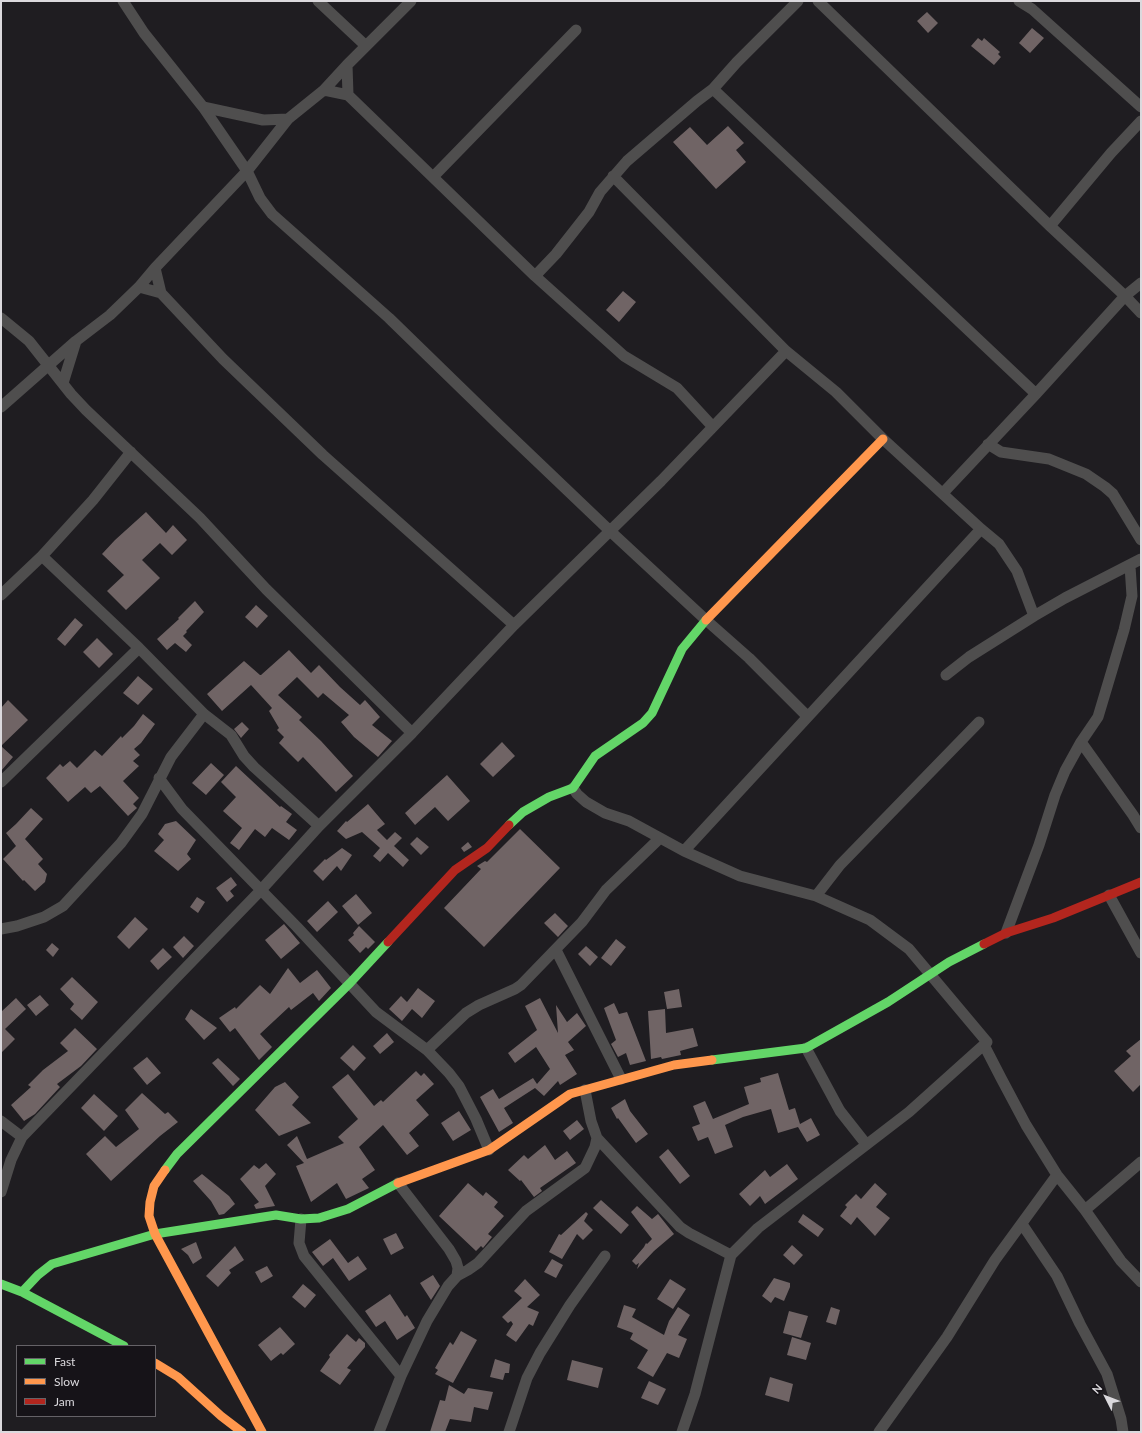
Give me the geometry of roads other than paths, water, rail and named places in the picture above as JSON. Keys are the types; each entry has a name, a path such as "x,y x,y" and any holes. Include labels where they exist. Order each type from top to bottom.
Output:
{"street":[{"path":"123,1 144,33 203,107 247,171 260,198 272,214 389,318 609,530 749,658 807,716"},
{"path":"318,1 366,46"},
{"path":"1,407 48,364 110,316 247,171 288,119 324,90 410,1"},
{"path":"535,276 556,254 613,176 627,161 713,89 737,62 798,1"},
{"path":"818,1 1141,313"},
{"path":"1019,1 1032,9 1141,107"},
{"path":"433,177 576,30"},
{"path":"347,65 348,95"},
{"path":"713,89 1036,394"},
{"path":"324,90 348,95 535,276 624,356 677,388 713,427"},
{"path":"203,107 263,120 288,119"},
{"path":"1050,226 1111,153 1141,121"},
{"path":"613,176 786,351 836,392 883,439 981,529 1000,544 1017,571 1034,616"},
{"path":"155,268 161,293 223,359 323,455 514,625"},
{"path":"943,493 1125,296 1141,283"},
{"path":"139,287 161,293"},
{"path":"1,318 29,341 71,394 86,410 200,518 266,589 412,733"},
{"path":"63,383 76,341"},
{"path":"1,1192 11,1160 22,1137 261,890 320,826 412,733 514,625 609,530 661,481 786,351"},
{"path":"262,1432 155,1234 149,1216 150,1202 154,1186 177,1154 350,983 455,870 486,848 523,812 549,797 574,788 595,756 643,723 652,713 682,649 706,620 883,439"},
{"path":"988,444 1001,452 1049,458 1086,474 1106,487 1113,494 1141,540"},
{"path":"1,595 42,556 93,500 131,452"},
{"path":"684,851 981,529"},
{"path":"42,556 139,648 204,714 231,735 244,756 254,767 320,826"},
{"path":"946,675 969,657 1034,616 1065,598 1130,566 1141,559"},
{"path":"1006,934 1039,845 1055,795 1065,771 1081,742 1098,717 1124,630 1132,596 1130,566"},
{"path":"1132,596 1141,604"},
{"path":"1,782 139,648"},
{"path":"1,928 17,926 44,917 63,906 121,843 142,814 171,757 204,714"},
{"path":"816,896 840,865 979,722"},
{"path":"1081,742 1137,813 1141,828"},
{"path":"159,778 182,809 350,983 376,1012 427,1050 459,1086 476,1119 489,1150"},
{"path":"574,788 577,794 586,802 605,812 629,821 684,851 740,876 816,896 870,920 909,949 987,1042"},
{"path":"427,1050 466,1013 479,1005 521,985 582,922 606,890 660,838"},
{"path":"22,1292 52,1264 155,1234 276,1215 301,1219 319,1218 348,1209 398,1183 489,1150 570,1094 674,1065 806,1048 888,1002 949,962 1006,934 1053,918 1141,882"},
{"path":"1109,895 1141,953"},
{"path":"556,950 621,1079"},
{"path":"682,1432 695,1394 731,1255 758,1228 909,1112 987,1042"},
{"path":"987,1042 984,1045 994,1065 1026,1125 1056,1175 1085,1210 1121,1261 1141,1282"},
{"path":"806,1048 840,1111 866,1144"},
{"path":"585,1090 591,1122 597,1138 680,1226 689,1233 731,1255"},
{"path":"1,1121 22,1137"},
{"path":"379,1432 401,1376 427,1322 448,1286 457,1276 478,1263 526,1211 585,1168 595,1147 597,1138"},
{"path":"1085,1210 1141,1162"},
{"path":"879,1432 947,1337 995,1260 1056,1175"},
{"path":"398,1183 449,1249 456,1261 458,1268 457,1276"},
{"path":"301,1219 299,1243 304,1256 401,1376"},
{"path":"1022,1224 1057,1276 1080,1324 1107,1374 1121,1420 1123,1432"},
{"path":"509,1432 527,1378 540,1353 570,1305 605,1256"},
{"path":"1,1284 22,1292 122,1345"},
{"path":"156,1364 178,1377 221,1416 242,1432"}]}
